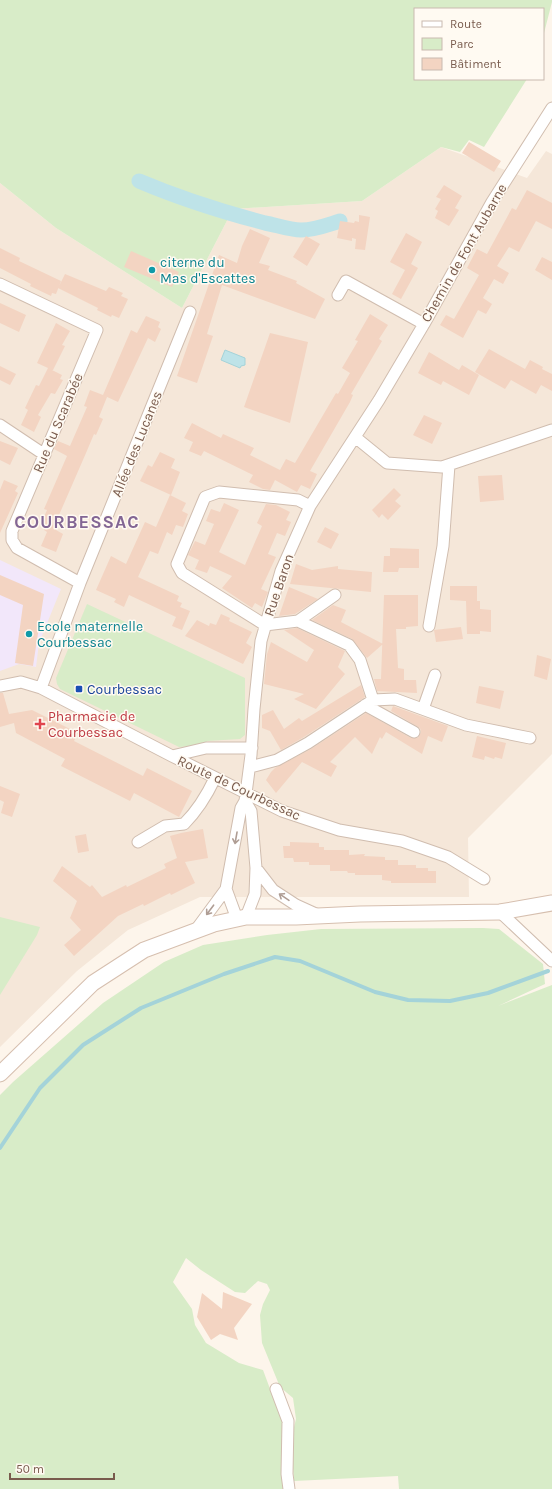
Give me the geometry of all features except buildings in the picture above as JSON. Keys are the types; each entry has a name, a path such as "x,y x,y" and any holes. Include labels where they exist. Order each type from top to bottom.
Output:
{"street":[{"name":"Chemin de Font Aubarne","path":"379,400 424,324 492,202 552,108"},
{"path":"338,295 346,281 424,324"},
{"name":"Rue du Scarabée","path":"0,284 97,330 12,531 12,540 17,548 80,583"},
{"name":"Allée des Lucanes","path":"41,688 80,583 190,312"},
{"name":"Rue Baron","path":"226,889 241,808 246,797 252,748 261,641 282,571 310,506 379,400"},
{"path":"0,424 45,455"},
{"path":"355,437 387,463 442,467 552,430"},
{"path":"429,626 443,546 449,465"},
{"path":"310,506 298,500 219,492 205,497 177,564 182,573 266,625 298,621 335,595"},
{"path":"298,621 349,645 360,660 369,702 414,732"},
{"path":"423,709 435,675"},
{"name":"Route de Courbessac","path":"0,686 21,682 41,688 215,778 246,797 339,830 402,841 448,857 484,879"},
{"path":"250,767 276,760 308,743 369,702 395,699 466,725 530,738"},
{"path":"172,756 206,748 252,748"},
{"path":"138,842 165,826 184,824 193,815 215,778"},
{"path":"242,918 255,894 256,868 251,811 246,797"},
{"path":"256,868 273,890 296,905 318,916"},
{"path":"194,931 226,889 242,918"},
{"path":"0,1074 92,983 144,950 214,924 242,918 500,912 552,903"},
{"path":"500,912 552,961"},
{"path":"276,1389 288,1421 287,1474 289,1489"}],"shaded area":[{"path":"441,147 527,178 546,151 552,154 552,754 468,838 469,897 200,897 128,930 77,971 0,1047 0,183 56,228 182,308 233,209 362,201"},
{"path":"0,560 61,589 39,643 36,667 19,664 0,671"}],"green space":[{"path":"0,0 552,0 544,33 544,8 414,8 414,80 526,80 484,147 469,140 460,152 441,147 362,201 233,209 182,308 56,228 0,183"},
{"path":"87,604 245,678 245,735 240,739 207,741 205,745 179,747 60,689 56,678"},
{"path":"0,917 40,927 37,935 0,995"},
{"path":"321,929 499,929 543,964 545,984 498,1006 552,985 552,1489 399,1489 398,1476 294,1481 292,1456 293,1431 296,1419 293,1398 280,1387 262,1343 260,1315 263,1304 270,1290 267,1284 258,1281 245,1293 235,1292 201,1270 186,1258 173,1282 192,1309 195,1325 206,1343 239,1363 263,1370 282,1421 287,1489 0,1489 0,1095 103,1003 164,962 203,945 267,935"}],"water":[{"path":"225,350 245,358 245,365 241,366 240,368 221,360"}],"waterway":[{"path":"139,181 185,199 217,209 265,223 297,230 321,227 340,221"},
{"path":"0,1148 40,1088 83,1045 141,1008 224,974 275,957 300,961 375,992 408,1000 450,1001 488,993 548,971"}],"place":[{"name":"citerne du Mas d'Escattes","path":"152,270"},
{"name":"Ecole maternelle Courbessac","path":"29,634"},
{"name":"Courbessac","path":"79,689"},
{"name":"Pharmacie de Courbessac","path":"40,724"}],"district":[{"name":"COURBESSAC","path":"77,522"}]}
